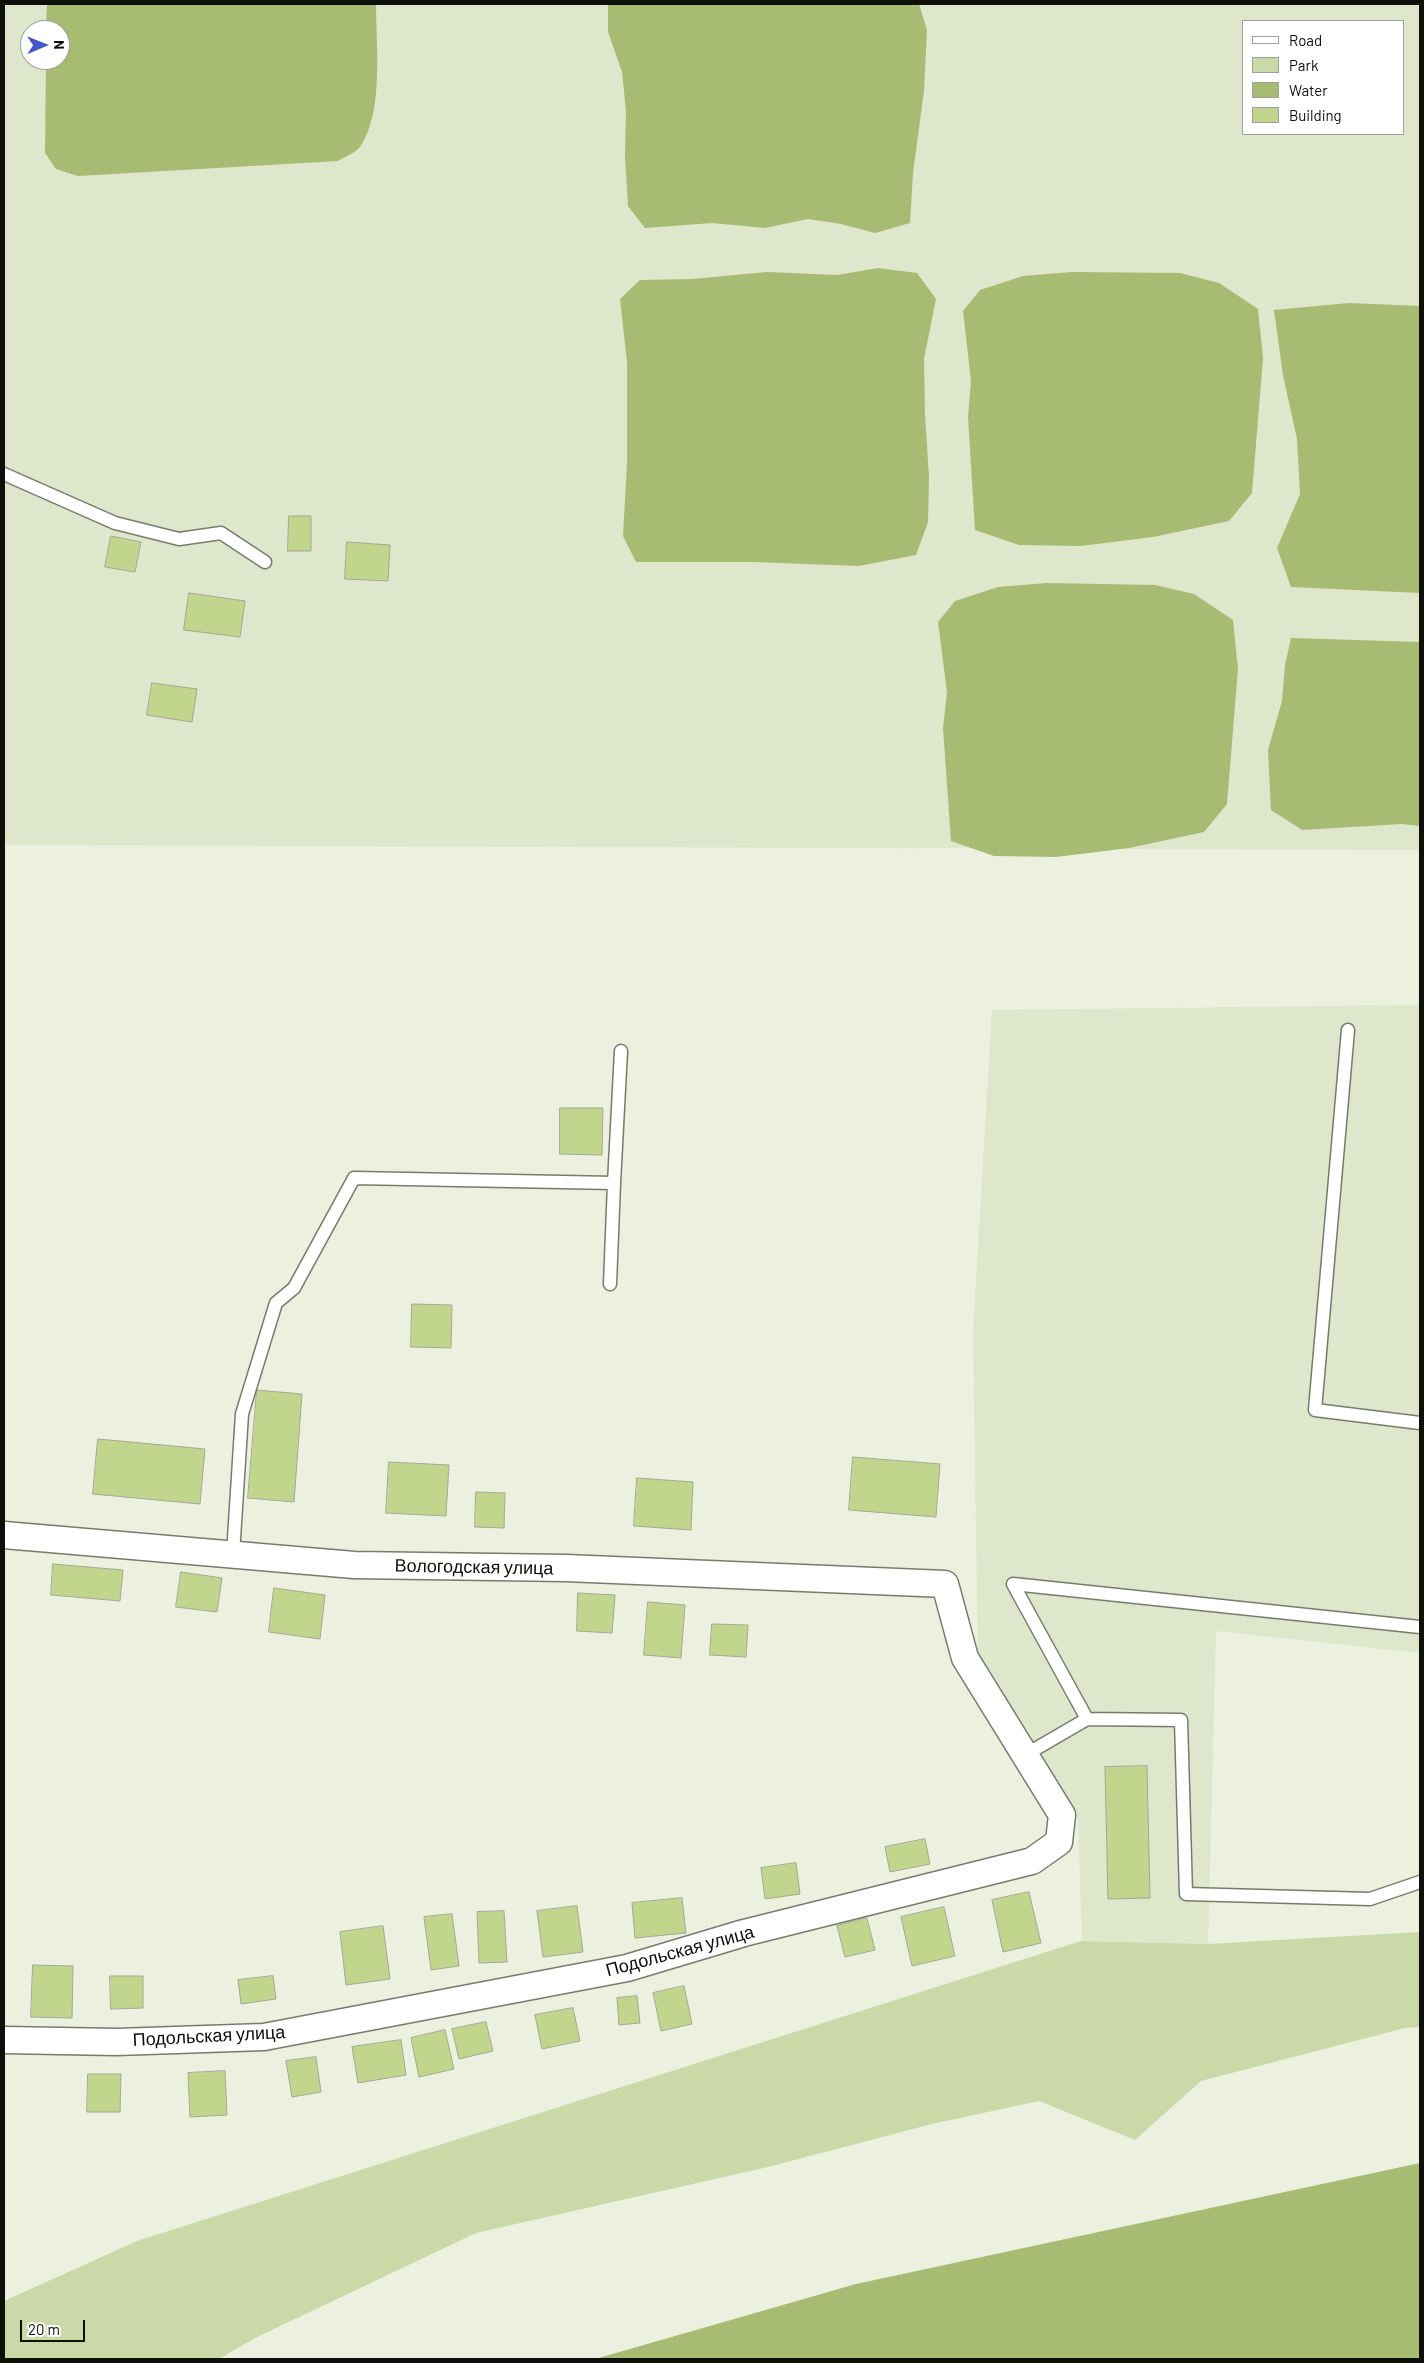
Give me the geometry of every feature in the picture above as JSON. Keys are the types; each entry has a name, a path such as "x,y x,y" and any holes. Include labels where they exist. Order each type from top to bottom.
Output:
{"street":[{"name":"Вологодская улица","path":"4,1535 354,1565 566,1568 945,1584"},
{"name":"Подольская улица","path":"4,2040 117,2042 264,2037 627,1968 744,1933 1032,1861 1059,1842 1062,1815 965,1658 945,1584"}],"lane":[{"path":"4,474 115,523 179,539 221,534 265,562"},
{"path":"1348,1030 1315,1410 1420,1423"},
{"path":"610,1284 621,1051"},
{"path":"233,1554 242,1414 276,1303 294,1288 354,1178 614,1182"},
{"path":"1087,1719 1013,1584 1420,1627"},
{"path":"1026,1755 1087,1719 1181,1720 1186,1894 1370,1899 1420,1882"}],"shaded area":[{"path":"4,4 1420,4 1420,850 4,845"},
{"path":"1420,1005 1420,1653 1216,1631 1208,1944 1082,1941 1078,1819 978,1658 973,1333 992,1010"}],"green space":[{"path":"1420,1932 1420,2027 1405,2028 1201,2081 1135,2140 1039,2101 932,2124 768,2167 476,2233 255,2338 219,2359 4,2359 4,2301 137,2241 1081,1941 1208,1944"}],"water":[{"path":"47,4 376,4 376,97 368,132 358,149 338,161 78,176 56,169 45,153 46,70 70,70 70,20 46,20"},
{"path":"608,4 919,4 927,30 924,91 913,173 910,223 875,233 841,224 808,219 765,228 712,223 645,228 628,206 625,156 626,111 622,72 608,32"},
{"path":"878,268 917,273 936,299 924,359 929,477 928,522 916,555 859,566 753,562 636,562 623,536 627,464 627,362 620,299 640,280 692,279 767,272 837,275"},
{"path":"1072,272 1180,273 1219,283 1258,309 1263,358 1252,493 1229,521 1153,537 1081,546 1019,545 975,530 968,417 971,381 963,311 980,290 1023,276"},
{"path":"1349,303 1420,306 1420,593 1291,587 1277,548 1300,494 1297,439 1283,375 1274,310"},
{"path":"1047,583 1155,585 1194,594 1233,620 1238,669 1227,804 1204,832 1129,848 1056,857 994,856 951,841 943,728 947,692 938,622 955,601 998,587"},
{"path":"1291,638 1420,642 1420,826 1402,824 1302,830 1271,810 1268,750 1282,701 1285,665"},
{"path":"1420,2163 1420,2359 595,2359 856,2284"}],"building":[{"path":"289,516 311,516 311,551 288,551"},
{"path":"111,536 141,542 135,572 105,567"},
{"path":"347,542 390,545 388,581 345,579"},
{"path":"189,593 245,601 240,637 184,630"},
{"path":"152,683 197,689 192,722 147,715"},
{"path":"560,1108 603,1108 602,1155 560,1154"},
{"path":"412,1304 452,1305 451,1348 411,1347"},
{"path":"257,1390 302,1394 294,1502 248,1498"},
{"path":"98,1439 205,1449 200,1504 93,1494"},
{"path":"853,1457 940,1464 936,1517 849,1510"},
{"path":"389,1462 449,1465 446,1516 386,1513"},
{"path":"637,1478 693,1482 691,1530 634,1526"},
{"path":"476,1492 505,1493 504,1528 475,1527"},
{"path":"53,1564 123,1570 120,1601 51,1595"},
{"path":"181,1572 222,1578 217,1612 176,1607"},
{"path":"274,1588 325,1595 320,1639 269,1632"},
{"path":"578,1593 615,1595 612,1633 577,1631"},
{"path":"648,1602 685,1605 681,1658 644,1655"},
{"path":"712,1624 748,1625 746,1657 710,1655"},
{"path":"1147,1766 1150,1898 1108,1899 1105,1767"},
{"path":"925,1839 930,1864 890,1872 885,1847"},
{"path":"796,1863 800,1894 765,1899 761,1868"},
{"path":"1029,1892 1041,1943 1003,1952 992,1900"},
{"path":"682,1898 686,1933 635,1938 632,1903"},
{"path":"577,1906 583,1952 543,1957 537,1911"},
{"path":"944,1907 955,1956 912,1966 901,1917"},
{"path":"504,1911 507,1962 479,1963 477,1912"},
{"path":"452,1914 459,1966 431,1970 424,1917"},
{"path":"867,1918 875,1950 845,1957 837,1926"},
{"path":"383,1926 390,1979 346,1985 340,1932"},
{"path":"33,1965 73,1966 72,2018 31,2017"},
{"path":"110,1976 143,1976 143,2008 111,2009"},
{"path":"273,1976 276,1999 241,2004 238,1980"},
{"path":"684,1986 692,2024 661,2031 653,1993"},
{"path":"637,1996 640,2023 619,2025 617,1998"},
{"path":"573,2008 580,2041 542,2049 535,2015"},
{"path":"486,2022 493,2051 459,2059 452,2029"},
{"path":"445,2030 454,2069 419,2077 411,2038"},
{"path":"401,2040 406,2075 358,2083 352,2047"},
{"path":"316,2057 321,2092 292,2097 286,2061"},
{"path":"225,2071 227,2115 190,2117 188,2073"},
{"path":"88,2074 121,2074 120,2112 87,2112"}]}
